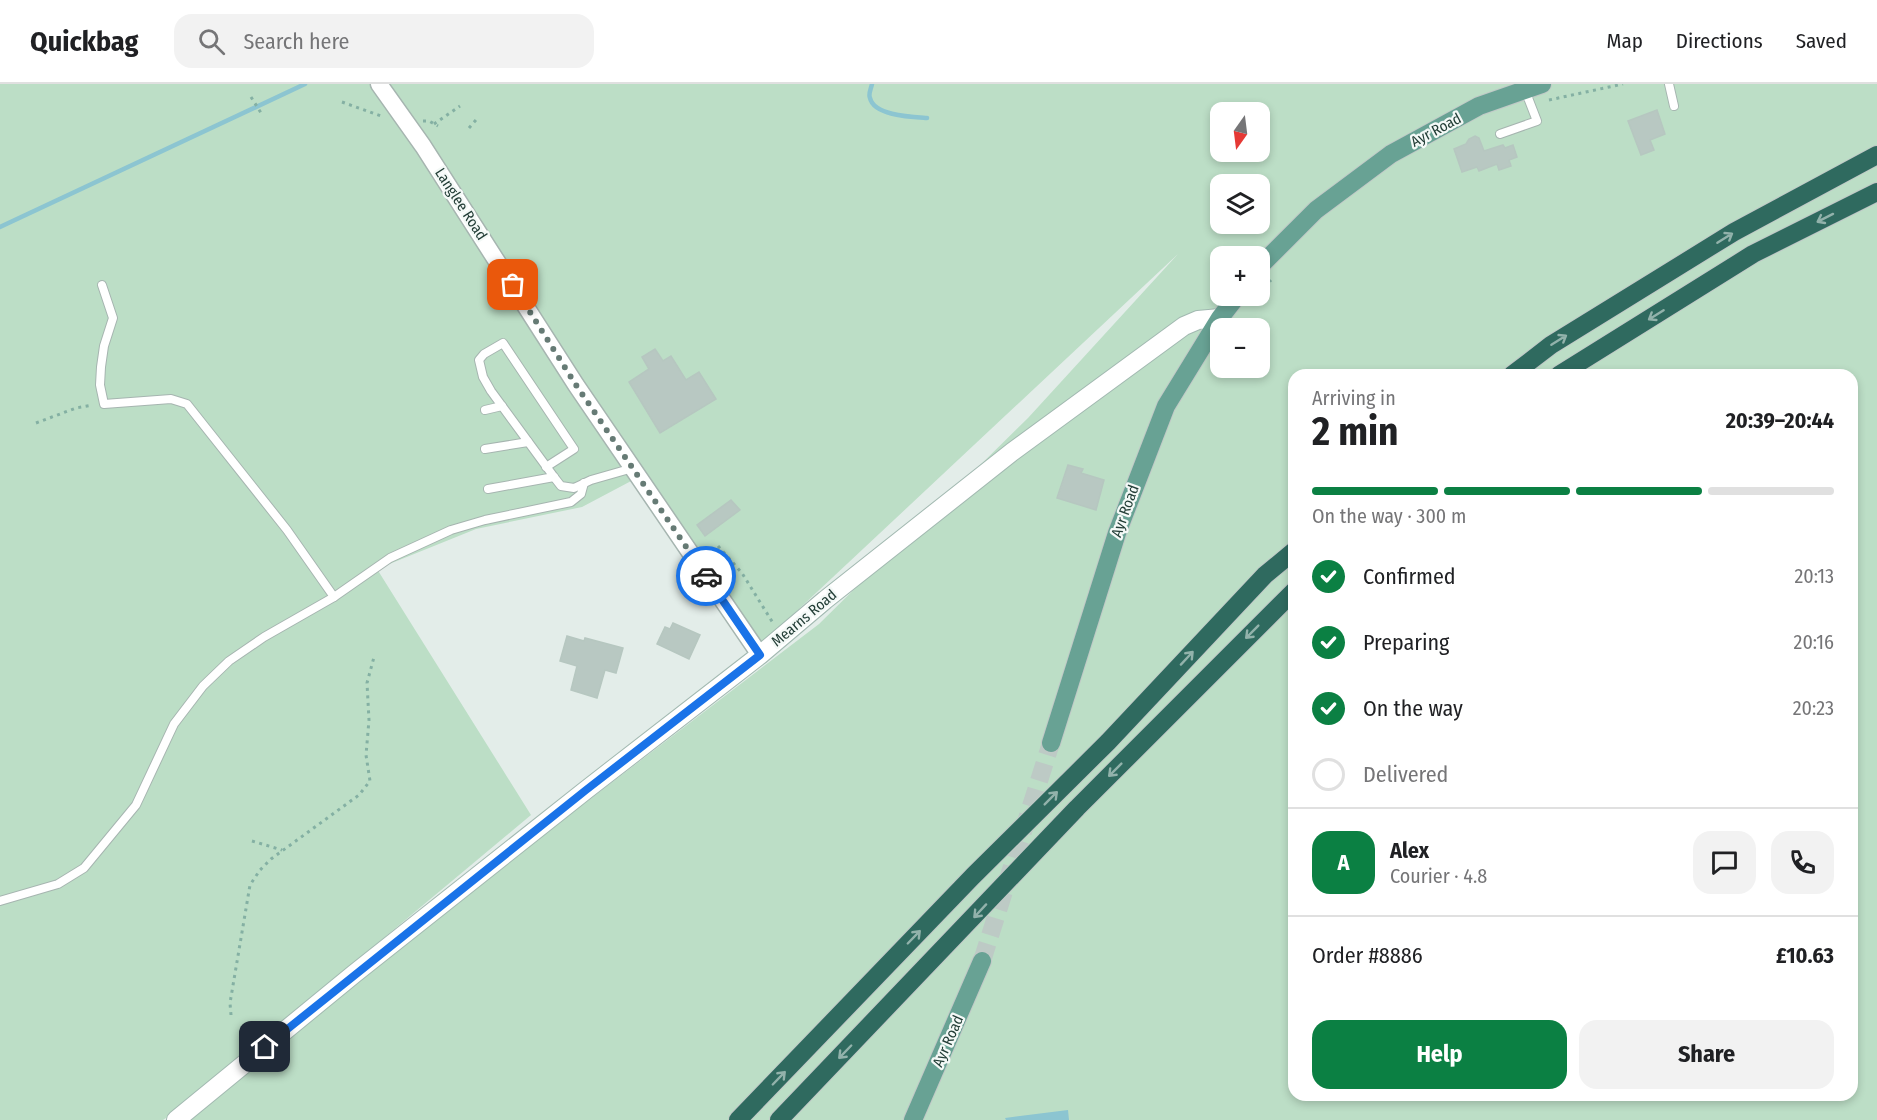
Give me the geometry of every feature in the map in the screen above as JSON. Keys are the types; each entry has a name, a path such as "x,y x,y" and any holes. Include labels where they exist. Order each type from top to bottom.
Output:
{"highway":[{"path":"1520,369 1551,345 1734,232 1877,155"},
{"path":"1569,369 1753,254 1877,192"},
{"path":"738,1120 973,876 1108,742 1265,575 1288,555"},
{"path":"779,1120 1077,808 1288,597"}],"main road":[{"name":"Ayr Road","path":"1270,268 1316,210 1391,154 1479,106 1533,93"},
{"name":"Ayr Road","path":"1220,318 1229,306"},
{"name":"Ayr Road","path":"1051,743 1117,533 1139,474 1166,406 1210,334"},
{"name":"Ayr Road","path":"913,1120 982,961"}],"street":[{"name":"Langlee Road","path":"379,84 407,122 576,385 760,655"},
{"name":"Mearns Road","path":"176,1120 419,922 760,655 1012,452 1184,326 1198,320 1210,319"}],"lane":[{"path":"1669,84 1674,106"},
{"path":"1500,134 1537,121 1533,93"},
{"path":"102,285 113,318 104,346 101,367 100,385 104,404 171,399 187,405 287,530 334,597"},
{"path":"546,467 574,449 503,343 484,354 480,360 483,377 502,406 546,467 561,486 574,488 633,468"},
{"path":"485,410 502,406"},
{"path":"485,449 528,442"},
{"path":"488,489 554,477"},
{"path":"0,902 58,884 84,868 136,805 174,724 203,686 229,661 255,643 334,597 390,558 451,530 485,520 571,502 580,494 584,483"}],"path":[{"path":"1533,93 1623,84"},
{"path":"251,98 263,116"},
{"path":"342,102 373,114 407,122"},
{"path":"434,124 460,106"},
{"path":"469,128 476,120"},
{"path":"36,423 76,408 104,404"},
{"path":"718,546 742,573 781,638"},
{"path":"231,1015 230,1003 250,885 260,870 282,850 359,795 370,782 366,755 369,720 367,683 374,657"},
{"path":"252,841 282,850"}],"green space":[{"path":"0,84 1877,84 1877,1120 189,1120 572,813 819,624 1028,418 1178,254 753,652 633,480 582,507 476,529 377,569 531,815 163,1120 0,1120"}],"water":[{"path":"1068,1110 1069,1120 1006,1120 1005,1118"}],"building":[{"path":"1657,110 1665,134 1650,140 1654,150 1641,155 1628,121"},
{"path":"1475,136 1479,138 1484,151 1503,145 1505,148 1513,145 1517,157 1509,160 1511,166 1499,170 1497,164 1479,171 1477,167 1462,172 1454,149 1466,144"},
{"path":"655,349 663,361 671,356 686,380 699,372 716,399 660,433 629,382 649,369 642,357"},
{"path":"1068,465 1083,469 1081,473 1104,480 1096,510 1057,498"},
{"path":"731,500 740,510 705,536 697,525"},
{"path":"673,623 700,635 689,659 657,644 665,627 670,629"},
{"path":"567,636 584,641 585,638 623,648 616,673 605,670 597,698 571,690 577,666 560,661"}],"waterway":[{"path":"0,227 305,84"},
{"path":"872,84 869,96 879,109 895,114 927,118"}],"tunnel":[{"path":"982,961 1051,743"}],"way so far":[{"path":"513,285 576,385 706,576"}],"route":[{"path":"265,1047 586,790 760,655 706,576"}]}
